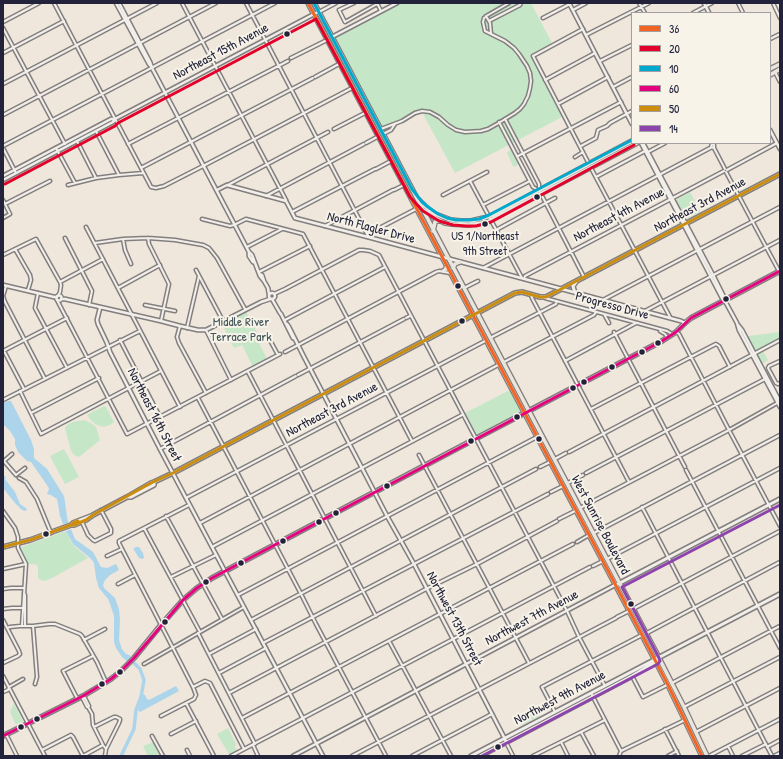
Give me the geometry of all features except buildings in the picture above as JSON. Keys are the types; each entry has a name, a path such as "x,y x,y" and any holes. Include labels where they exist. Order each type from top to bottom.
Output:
{"main road":[{"path":"308,3 316,13 360,92 380,130 389,155 394,159"},
{"path":"314,3 316,13"},
{"path":"330,38 340,63 375,130 381,135 408,181 464,288 488,339 527,412"},
{"path":"772,69 780,64"},
{"path":"772,69 780,69"},
{"path":"353,88 360,92"},
{"path":"540,192 585,171 594,161 631,142"},
{"path":"408,192 428,214 441,221 452,224 480,224 590,166 636,144"},
{"name":"Northeast 3rd Avenue","path":"544,298 780,174"},
{"path":"408,181 408,192 416,209 451,274 475,313"},
{"path":"414,194 430,210 451,220 471,221 490,218"},
{"path":"433,231 435,222 441,221"},
{"path":"453,268 455,264 460,262"},
{"path":"443,271 447,266"},
{"path":"5,735 83,697 106,682 129,664 183,600 203,584 224,571 628,359 667,338 684,322 780,272"},
{"path":"451,274 458,277"},
{"path":"576,282 573,286 576,293"},
{"name":"Progresso Drive","path":"475,313 515,293 522,292 544,298"},
{"path":"71,525 82,522 101,510 154,485 154,482 224,447 475,313"},
{"path":"488,339 496,359 506,368 527,412"},
{"name":"West Sunrise Boulevard","path":"527,412 537,437 550,462 589,535 605,560"},
{"name":"West Sunrise Boulevard","path":"527,412 580,508 617,584 659,658 702,756"},
{"path":"550,462 553,462 558,466"},
{"name":"Northwest 7th Avenue","path":"617,584 780,499"},
{"path":"3,547 18,544 62,529 93,515"},
{"path":"587,530 590,533 593,533"},
{"name":"Northwest 9th Avenue","path":"472,756 557,716 632,676 659,658 780,594"},
{"name":"West Sunrise Boulevard","path":"644,634 655,661 684,707 708,756"},
{"name":"Northwest 9th Avenue","path":"480,756 590,693 655,661"},
{"path":"685,720 692,723"}],"street":[{"path":"3,22 39,3"},
{"path":"54,3 151,187 160,187 204,166 353,88"},
{"path":"118,3 253,262 255,263 260,276 272,296"},
{"path":"3,84 157,3"},
{"path":"182,3 292,213 394,159"},
{"path":"3,115 216,3"},
{"path":"246,3 368,237"},
{"path":"15,172 3,147 275,3"},
{"name":"Northeast 15th Avenue","path":"3,180 15,172 96,131 113,122 115,119 336,3"},
{"path":"354,3 339,10 345,22 377,4 381,11"},
{"path":"292,58 397,3"},
{"path":"380,130 422,111 430,112 439,117 456,130 466,132 481,131 488,129 517,111 524,104 528,96 531,81 530,73 519,54 506,41 486,32 482,22 486,16 509,3"},
{"path":"489,21 520,5 521,3"},
{"path":"573,10 586,3"},
{"path":"640,3 644,12"},
{"path":"632,12 649,3"},
{"path":"694,12 705,5 712,3"},
{"path":"738,3 743,12"},
{"path":"774,3 780,18"},
{"path":"543,18 570,4 631,122"},
{"path":"586,36 631,13"},
{"path":"486,16 489,21 491,34"},
{"path":"3,53 64,21"},
{"path":"3,28 65,144"},
{"path":"583,29 532,56 670,319"},
{"path":"486,32 491,30"},
{"path":"771,38 780,34"},
{"path":"600,61 631,46"},
{"path":"545,80 595,53"},
{"path":"128,144 288,61"},
{"path":"141,168 340,63"},
{"path":"772,69 780,82"},
{"path":"558,104 608,77"},
{"path":"613,87 631,78"},
{"path":"518,156 621,102"},
{"path":"334,129 366,112"},
{"path":"580,146 596,138 598,130 631,112"},
{"name":"Northeast 15th Avenue","path":"57,150 65,144 111,119 115,119"},
{"path":"505,119 539,184 540,192 584,277"},
{"path":"500,122 533,187 540,192"},
{"path":"266,196 391,130 395,124"},
{"path":"96,131 119,175"},
{"path":"216,190 328,132"},
{"path":"771,132 780,149"},
{"path":"76,141 96,178"},
{"name":"Northeast 4th Avenue","path":"523,279 525,276 777,143"},
{"path":"642,144 712,276 722,298 737,323 738,329 754,354 779,404"},
{"path":"596,177 663,144"},
{"path":"482,268 713,145 780,272"},
{"path":"57,150 75,183"},
{"path":"575,157 583,152"},
{"name":"Northeast 15th Avenue","path":"3,176 15,172"},
{"path":"443,195 487,172"},
{"path":"68,185 96,178 143,173"},
{"path":"5,204 50,181"},
{"path":"325,226 394,190 408,181"},
{"path":"470,181 508,254 523,279"},
{"path":"483,205 530,181"},
{"path":"226,185 286,201"},
{"path":"496,230 556,198"},
{"path":"3,200 10,212 10,214 3,218"},
{"path":"603,300 780,207"},
{"path":"368,237 370,233 416,209"},
{"name":"North Flagler Drive","path":"292,213 295,218 684,322"},
{"path":"202,219 230,226 246,219 303,234 412,441"},
{"path":"86,227 180,407"},
{"path":"246,248 283,228"},
{"path":"65,238 92,291 89,305"},
{"path":"94,244 123,239 148,238 191,242 203,245 209,248 217,258 245,309"},
{"path":"148,238 149,244 169,284 161,321"},
{"path":"3,255 36,239 60,282 60,304 128,434 279,355 268,339"},
{"path":"123,239 125,250 131,264"},
{"path":"644,311 780,240"},
{"path":"260,273 310,246"},
{"path":"15,249 30,275 31,280 28,290"},
{"path":"45,379 3,298 4,286 59,297 187,328 206,330 359,250 370,251 379,255 605,686"},
{"path":"60,282 103,259"},
{"path":"118,288 160,265"},
{"path":"285,320 385,267"},
{"path":"196,270 223,321"},
{"path":"285,352 436,272 443,271 451,274"},
{"path":"187,328 199,276"},
{"path":"464,288 478,280"},
{"path":"38,293 35,308 67,368"},
{"path":"531,295 629,482"},
{"name":"Northwest 13th Street","path":"272,296 387,516 440,613 513,756"},
{"name":"Progresso Drive","path":"544,298 674,333"},
{"name":"Northeast 3rd Avenue","path":"186,498 556,304 557,301"},
{"path":"145,305 175,311"},
{"name":"Northeast 16th Street","path":"100,308 97,320 110,352 224,571 323,756"},
{"path":"200,523 594,315 596,312"},
{"path":"604,314 609,323"},
{"path":"160,449 410,316"},
{"path":"24,389 3,351 67,318"},
{"path":"565,361 614,333 636,323"},
{"path":"180,326 178,337 179,342 206,393"},
{"name":"Progresso Drive","path":"658,329 665,334 667,338"},
{"path":"206,330 232,380"},
{"path":"3,400 140,331"},
{"path":"614,333 780,648"},
{"path":"674,333 679,334 780,526"},
{"path":"120,340 160,418"},
{"path":"554,459 780,340"},
{"path":"590,409 716,344 719,346 730,367"},
{"path":"754,354 765,379 779,404"},
{"path":"779,384 776,383 768,368 769,366 780,361"},
{"path":"20,391 41,434 161,371"},
{"path":"248,372 376,616"},
{"path":"30,413 98,378"},
{"path":"586,473 765,379"},
{"path":"198,398 386,756"},
{"path":"580,508 730,431 779,404"},
{"path":"212,547 462,415"},
{"path":"593,533 780,435"},
{"path":"238,595 537,437"},
{"path":"12,454 3,461 16,476 25,468"},
{"path":"419,455 529,663"},
{"path":"540,467 550,462"},
{"path":"232,756 780,468"},
{"path":"251,620 536,469"},
{"path":"567,484 583,475"},
{"path":"19,478 26,482 37,499 50,533"},
{"path":"551,492 563,486"},
{"path":"263,643 548,494"},
{"path":"161,716 194,699 196,695 119,541 190,505"},
{"path":"642,508 767,747 773,756 780,753"},
{"path":"82,522 84,529 93,540 95,541 107,535 111,532 111,529 101,510"},
{"path":"229,693 576,510"},
{"path":"3,511 15,528 19,551 26,564 22,626"},
{"path":"166,516 222,619"},
{"path":"144,528 183,600 255,744"},
{"path":"352,756 780,531"},
{"path":"577,542 589,535"},
{"path":"242,718 573,544"},
{"path":"107,556 122,549"},
{"path":"171,577 216,555"},
{"path":"557,716 542,687 780,562"},
{"path":"3,569 26,564"},
{"path":"118,584 135,575"},
{"name":"Northwest 7th Avenue","path":"293,756 617,584"},
{"path":"3,589 24,588"},
{"path":"23,593 25,595 25,626"},
{"path":"144,664 244,607"},
{"path":"3,609 23,608"},
{"path":"3,620 20,654 3,663"},
{"path":"8,628 55,624 80,634 106,682"},
{"path":"33,626 37,676 35,684"},
{"path":"632,676 643,697 780,626"},
{"path":"84,640 106,629"},
{"path":"209,654 256,629"},
{"path":"389,641 451,756"},
{"path":"219,673 266,648"},
{"path":"77,699 63,671 93,656"},
{"path":"684,707 780,657"},
{"path":"3,676 45,756"},
{"path":"3,692 23,679"},
{"path":"193,687 205,681 209,682 244,749"},
{"path":"696,732 780,688"},
{"path":"590,693 621,751"},
{"path":"83,697 92,714 93,725 106,749"},
{"path":"186,703 214,756"},
{"path":"412,756 492,714"},
{"path":"94,727 114,717 118,717 120,720 106,749 105,756"},
{"path":"708,756 780,719"},
{"path":"534,756 604,720"},
{"path":"619,756 621,751 685,720"},
{"path":"172,734 196,721"},
{"path":"665,729 679,756"},
{"path":"581,732 594,756"},
{"path":"5,735 17,756"},
{"path":"41,750 71,735 83,756 103,745"},
{"path":"152,736 163,756"},
{"path":"767,747 780,740"},
{"path":"561,742 568,756"},
{"path":"742,756 766,744"},
{"path":"252,745 258,756"},
{"path":"728,746 733,756"},
{"path":"187,750 190,756"},
{"path":"668,756 677,751"}],"green space":[{"path":"399,3 531,3 552,43 530,55 562,117 455,173 422,112 384,132 335,39 337,36"},
{"path":"510,150 514,152 518,161 518,164 515,167 513,166 507,153"},
{"path":"690,192 700,212 688,219 685,218 676,200"},
{"name":"Middle River Terrace Park","path":"246,312 257,332 256,337 267,359 253,367 242,345 234,348 222,324"},
{"path":"780,332 780,339 762,349 768,360 762,364 748,336"},
{"path":"510,390 521,411 477,435 465,413"},
{"path":"104,406 114,422 103,427 95,424 87,415"},
{"path":"84,420 96,427 100,440 79,457 74,455 71,451 65,428 72,422"},
{"path":"64,449 79,477 65,484 50,456"},
{"path":"66,531 72,544 88,558 54,577 45,581 41,580 38,578 37,565 27,564 19,548"},
{"path":"14,703 23,721 16,725 10,712"},
{"path":"537,709 540,716 532,720 528,713"},
{"path":"527,714 531,721 522,725 518,718"},
{"path":"228,728 236,744 235,747 238,752 230,756 217,734"},
{"path":"153,742 160,756 148,756 143,746"}],"water":[{"path":"11,401 31,440 34,449 34,458 47,469 64,496 68,523 63,524 57,499 47,494 49,489 47,485 31,462 27,461 18,452 15,445 15,439 3,424 3,403"},
{"path":"3,475 6,477 5,479 15,492 20,504 27,510 22,510 3,488"},
{"path":"71,529 75,539 93,552 101,567 107,568 116,564 119,570 110,575 105,580 103,585 104,588 115,598 119,609 119,640 122,649 126,654 131,656 127,661 122,657 116,648 114,642 114,616 108,599 99,588 94,563 73,544 66,531"},
{"path":"139,547 144,558 139,558 133,549"},
{"path":"176,686 179,691 140,712 138,710 143,694 149,700"}],"waterway":[{"path":"121,756 134,729 136,710 141,697 144,680 140,669 127,656"}],"transit line":[{"name":"36","path":"308,3 642,635 702,756"},
{"name":"10","path":"314,3 412,189 428,207 447,218 469,220 479,219 489,215 631,141"},
{"name":"20","path":"5,184 316,19 410,197 423,211 439,221 453,225 466,226 476,226 491,222 634,145"},
{"name":"50","path":"71,525 86,520 151,483 173,473 515,293 522,292 540,297 546,297 780,174"},
{"name":"60","path":"3,736 83,696 111,679 134,658 183,600 212,578 662,341 676,332 691,318 780,271"},
{"name":"14","path":"482,756 658,664 660,661 659,658 622,587 780,505"},
{"name":"50","path":"3,547 30,540 78,521"}],"place":[{"name":"US 1/Northeast 9th Street","path":"485,224"}]}
